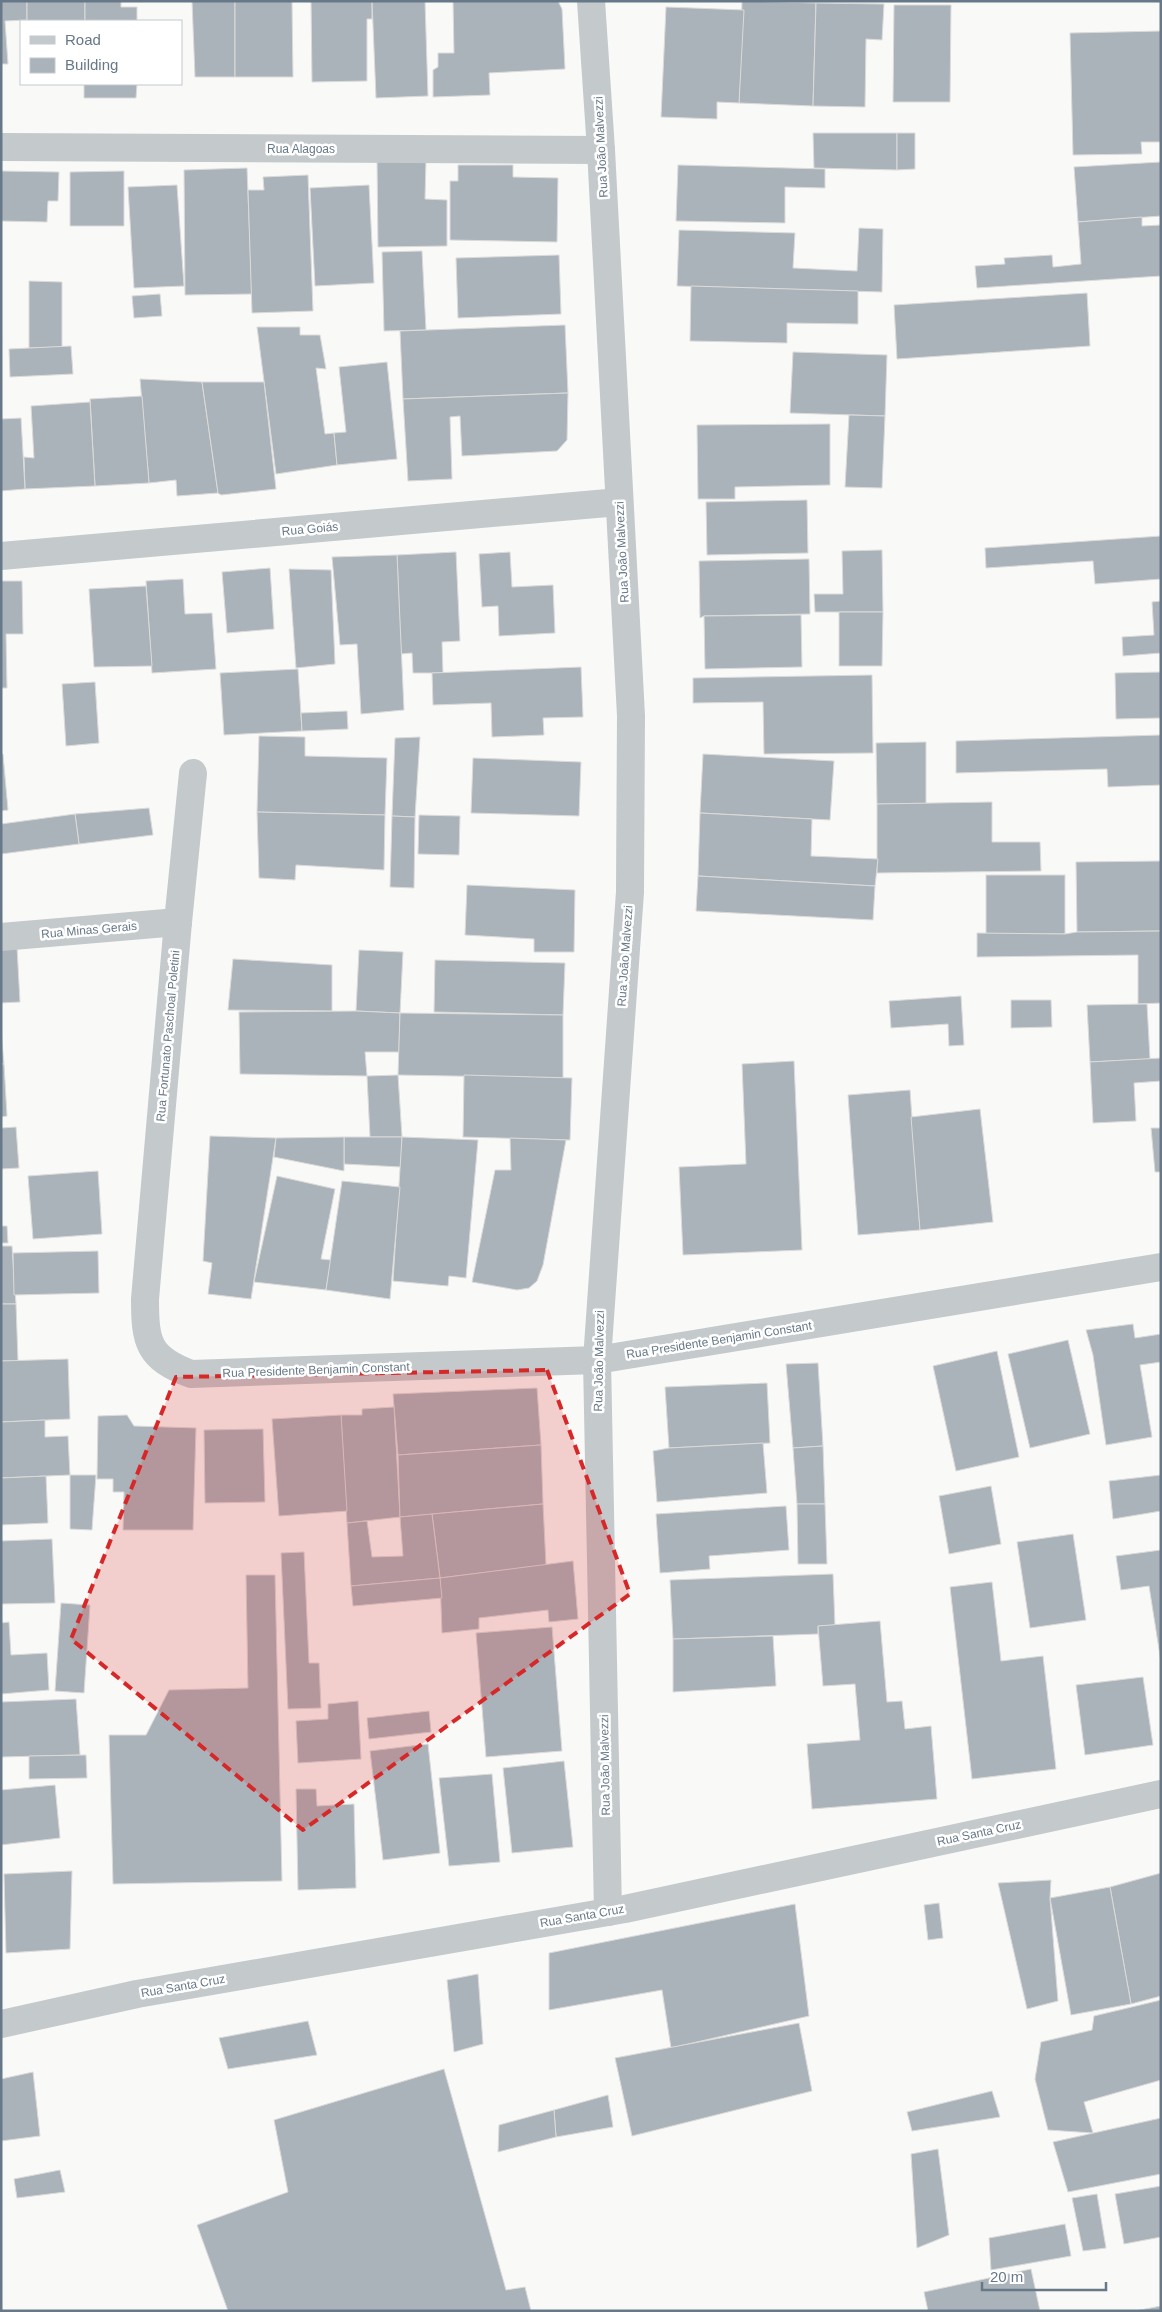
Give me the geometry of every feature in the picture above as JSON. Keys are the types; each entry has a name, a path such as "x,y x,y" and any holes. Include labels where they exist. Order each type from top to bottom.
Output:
{"street":[{"name":"Rua João Malvezzi","path":"591,1 601,150 631,716 630,892 597,1360 608,1912"},
{"name":"Rua Alagoas","path":"1,147 601,150"},
{"name":"Rua Goiás","path":"1,556 619,502"},
{"name":"Rua Fortunato Paschoal Poletini","path":"145,1299 193,773"},
{"name":"Rua Minas Gerais","path":"1,937 178,922"},
{"name":"Rua Presidente Benjamin Constant","path":"145,1299 146,1331 154,1351 162,1360 191,1374 597,1360 1161,1267"},
{"name":"Rua Santa Cruz","path":"1,2024 137,1994 608,1912 1161,1794"}],"highlighted area":[{"path":"547,1370 630,1594 303,1830 71,1639 176,1377"}],"building":[{"path":"1,1 27,1 27,20 5,21 8,64 1,64"},
{"path":"27,1 85,1 85,20 27,20"},
{"path":"85,1 121,1 121,7 137,7 137,20 85,20"},
{"path":"192,1 235,1 235,77 195,77"},
{"path":"235,1 292,1 293,77 235,77"},
{"path":"311,1 372,1 372,19 367,19 367,81 312,82"},
{"path":"372,1 425,1 428,96 376,98"},
{"path":"453,1 558,1 562,9 565,69 489,73 490,95 433,97 433,70 438,67 438,53 454,53"},
{"path":"742,1 816,3 813,106 739,103"},
{"path":"816,3 884,4 882,40 866,39 865,107 813,106"},
{"path":"894,5 951,5 950,102 893,102"},
{"path":"666,7 744,10 739,103 717,102 717,119 661,117"},
{"path":"1161,31 1161,142 1141,142 1142,154 1073,155 1070,33"},
{"path":"84,85 137,85 136,98 84,98"},
{"path":"813,133 897,133 897,170 814,168"},
{"path":"897,133 915,133 915,169 897,170"},
{"path":"377,159 426,159 425,199 447,200 447,246 378,247"},
{"path":"1161,162 1161,216 1078,222 1074,167"},
{"path":"458,165 513,165 513,177 558,178 557,242 450,240 450,181 458,181"},
{"path":"678,165 825,169 825,188 785,187 785,223 676,221"},
{"path":"247,168 252,294 185,295 184,170"},
{"path":"1,171 59,172 58,201 48,201 47,222 1,221"},
{"path":"124,171 124,226 70,226 70,172"},
{"path":"308,175 313,311 252,313 248,190 264,190 263,177"},
{"path":"177,185 184,286 134,288 128,187"},
{"path":"369,185 374,283 315,286 310,188"},
{"path":"1142,217 1142,226 1161,225 1161,276 977,288 975,266 1005,264 1004,258 1052,255 1053,267 1081,264 1078,222"},
{"path":"859,228 883,229 882,292 677,286 679,230 795,233 793,268 857,271"},
{"path":"422,251 426,330 384,331 382,252"},
{"path":"559,255 561,314 458,318 456,258"},
{"path":"29,281 62,282 62,347 29,348"},
{"path":"691,286 858,291 858,324 787,323 787,343 690,341"},
{"path":"1087,293 1090,346 897,359 894,305"},
{"path":"160,294 162,316 134,318 132,296"},
{"path":"565,325 568,393 403,399 400,331"},
{"path":"257,327 300,327 300,335 320,335 326,369 316,368 325,434 334,433 337,465 276,474"},
{"path":"71,346 73,374 10,377 9,349"},
{"path":"793,352 887,355 885,416 790,413"},
{"path":"387,362 397,459 337,465 334,433 346,432 339,367"},
{"path":"140,379 202,382 218,493 177,496 176,480 149,483"},
{"path":"202,382 264,382 276,489 221,495 218,493"},
{"path":"568,393 567,440 557,451 462,456 460,416 450,417 452,479 408,481 403,399"},
{"path":"142,396 149,483 95,486 90,399"},
{"path":"90,402 95,486 25,489 24,457 34,458 31,406"},
{"path":"849,415 885,416 882,488 845,487"},
{"path":"21,418 25,489 1,491 1,419"},
{"path":"830,424 830,485 735,487 735,499 698,499 697,425"},
{"path":"807,500 808,553 707,555 706,502"},
{"path":"1161,536 1161,579 1095,584 1093,561 986,568 985,548"},
{"path":"882,550 883,612 815,612 814,594 843,594 842,551"},
{"path":"456,552 460,641 442,642 443,673 413,673 412,653 401,654 397,555"},
{"path":"510,552 512,587 553,585 555,633 499,636 498,606 482,607 479,554"},
{"path":"397,555 404,710 361,714 357,644 340,645 332,557"},
{"path":"809,559 810,614 704,616 700,618 699,561"},
{"path":"270,568 274,629 227,633 222,572"},
{"path":"289,569 331,570 335,664 296,668"},
{"path":"183,579 185,614 212,613 216,669 152,673 146,581"},
{"path":"1,581 22,581 23,634 6,634 7,688 1,688"},
{"path":"146,586 152,666 94,667 89,589"},
{"path":"1161,601 1161,653 1123,656 1122,637 1154,635 1152,602"},
{"path":"839,612 883,612 882,666 839,666"},
{"path":"801,615 802,667 705,669 704,616"},
{"path":"581,667 583,717 543,718 544,735 492,737 491,703 433,705 432,673"},
{"path":"298,669 302,731 224,735 220,673"},
{"path":"1161,672 1161,718 1116,719 1115,673"},
{"path":"872,675 873,753 764,754 763,702 693,703 693,678"},
{"path":"95,682 99,743 66,746 62,684"},
{"path":"347,711 348,729 302,731 301,713"},
{"path":"1161,735 1161,785 1108,787 1107,769 956,773 956,741"},
{"path":"259,736 305,737 305,756 387,758 385,815 257,812"},
{"path":"420,737 415,817 392,816 395,738"},
{"path":"926,742 926,804 877,804 876,743"},
{"path":"1,754 3,754 8,810 1,811"},
{"path":"703,754 834,761 830,820 700,813"},
{"path":"473,758 581,762 579,816 471,813"},
{"path":"992,802 992,842 1040,842 1041,871 877,873 877,804"},
{"path":"149,808 153,835 79,844 75,814"},
{"path":"257,812 385,815 384,870 296,865 295,880 259,878"},
{"path":"700,813 812,819 811,856 878,859 875,886 698,876"},
{"path":"75,814 79,844 1,854 1,824"},
{"path":"419,815 460,816 459,855 418,854"},
{"path":"392,816 415,817 414,888 390,887"},
{"path":"1161,861 1161,931 1077,932 1076,862"},
{"path":"986,875 1065,875 1065,934 986,934"},
{"path":"698,876 875,886 873,920 696,911"},
{"path":"467,885 575,890 574,952 534,952 534,939 465,935"},
{"path":"1161,931 1161,1003 1138,1004 1138,955 977,957 977,933 1065,934 1077,932"},
{"path":"1,947 17,947 20,1002 1,1003"},
{"path":"359,950 403,952 400,1013 356,1011"},
{"path":"233,959 332,965 332,1011 228,1010"},
{"path":"435,960 565,963 563,1015 434,1012"},
{"path":"961,996 964,1045 949,1046 948,1024 891,1028 889,1001"},
{"path":"1011,1000 1051,1000 1052,1027 1011,1028"},
{"path":"1147,1004 1150,1059 1090,1062 1087,1005"},
{"path":"356,1011 400,1013 399,1052 365,1052 367,1076 240,1074 239,1012"},
{"path":"400,1013 563,1015 563,1078 398,1075"},
{"path":"1,1031 4,1064 1,1064"},
{"path":"1161,1058 1161,1081 1134,1083 1136,1121 1093,1123 1090,1062"},
{"path":"794,1061 802,1250 683,1255 679,1167 746,1164 742,1064"},
{"path":"1,1064 4,1064 7,1116 1,1117"},
{"path":"398,1075 402,1137 370,1137 367,1076"},
{"path":"464,1075 572,1078 570,1140 463,1137"},
{"path":"910,1090 920,1230 858,1235 848,1095"},
{"path":"980,1109 993,1222 920,1230 911,1117"},
{"path":"16,1127 19,1168 1,1169 1,1128"},
{"path":"1151,1128 1161,1128 1161,1172 1155,1172"},
{"path":"210,1136 276,1138 251,1299 208,1294 212,1263 203,1261"},
{"path":"344,1137 402,1137 401,1167 344,1164"},
{"path":"344,1137 344,1171 274,1157 276,1138"},
{"path":"402,1137 478,1140 466,1278 449,1276 448,1286 393,1281"},
{"path":"510,1138 566,1140 543,1265 537,1281 529,1288 517,1290 472,1282 495,1170 511,1170"},
{"path":"98,1171 102,1234 33,1239 28,1176"},
{"path":"277,1176 335,1189 321,1259 331,1260 326,1290 254,1282"},
{"path":"342,1181 400,1187 390,1299 326,1290"},
{"path":"1,1226 7,1226 8,1243 1,1243"},
{"path":"1,1246 12,1246 16,1304 1,1304"},
{"path":"98,1251 99,1293 14,1295 13,1253"},
{"path":"1,1304 16,1304 18,1361 1,1361"},
{"path":"1133,1324 1135,1338 1161,1334 1161,1362 1140,1365 1152,1437 1106,1445 1093,1355 1086,1330"},
{"path":"1068,1340 1090,1434 1030,1448 1008,1354"},
{"path":"997,1351 1019,1457 956,1471 933,1366"},
{"path":"68,1359 70,1419 1,1422 1,1361"},
{"path":"818,1363 823,1446 793,1448 786,1364"},
{"path":"767,1383 770,1443 669,1448 665,1387"},
{"path":"537,1388 541,1445 398,1455 393,1394"},
{"path":"394,1407 400,1517 347,1523 341,1415 362,1415 362,1409"},
{"path":"127,1415 134,1426 196,1428 193,1530 123,1530 124,1492 113,1492 113,1479 97,1479 98,1416"},
{"path":"341,1415 347,1511 279,1516 272,1419"},
{"path":"45,1420 45,1437 68,1436 70,1475 1,1478 1,1422"},
{"path":"263,1429 265,1502 205,1503 204,1430"},
{"path":"763,1443 767,1493 657,1502 653,1451 669,1448"},
{"path":"541,1445 543,1504 400,1517 398,1455"},
{"path":"823,1446 825,1504 797,1504 793,1448"},
{"path":"70,1475 96,1475 92,1530 70,1529"},
{"path":"1161,1475 1161,1511 1113,1519 1109,1481"},
{"path":"46,1476 48,1523 1,1525 1,1478"},
{"path":"991,1486 1001,1544 949,1554 939,1496"},
{"path":"543,1504 546,1565 440,1578 432,1514"},
{"path":"797,1504 825,1504 827,1564 798,1564"},
{"path":"786,1506 789,1550 709,1556 710,1569 660,1573 656,1514"},
{"path":"432,1514 440,1578 351,1586 347,1523 367,1521 372,1557 403,1556 400,1517"},
{"path":"1073,1534 1086,1620 1030,1628 1017,1542"},
{"path":"52,1539 55,1603 1,1604 1,1541"},
{"path":"1161,1550 1161,1662 1149,1586 1121,1590 1116,1556"},
{"path":"304,1552 309,1663 319,1663 321,1708 288,1709 281,1553"},
{"path":"573,1561 578,1619 549,1622 548,1610 479,1618 479,1629 442,1633 440,1578"},
{"path":"833,1574 835,1626 818,1626 818,1634 673,1639 670,1580"},
{"path":"246,1575 275,1575 282,1881 113,1884 109,1735 146,1735 169,1690 248,1688"},
{"path":"440,1578 442,1598 353,1606 351,1586"},
{"path":"992,1582 1001,1661 1043,1656 1056,1769 972,1779 950,1587"},
{"path":"61,1603 90,1605 84,1693 55,1691"},
{"path":"880,1621 887,1702 902,1701 905,1729 931,1726 937,1799 812,1809 807,1744 860,1740 855,1684 823,1686 818,1626"},
{"path":"9,1622 11,1655 47,1653 49,1690 1,1694 1,1623"},
{"path":"552,1627 562,1751 486,1757 476,1633"},
{"path":"773,1636 776,1686 673,1692 673,1639"},
{"path":"1143,1677 1153,1745 1085,1755 1076,1685"},
{"path":"76,1699 80,1755 1,1757 1,1702"},
{"path":"358,1701 361,1759 298,1763 296,1721 328,1719 328,1704"},
{"path":"429,1711 431,1732 369,1739 367,1718"},
{"path":"428,1744 440,1853 383,1860 370,1751"},
{"path":"86,1755 87,1778 29,1779 29,1756"},
{"path":"564,1761 573,1847 512,1853 503,1768"},
{"path":"492,1774 500,1862 449,1866 439,1778"},
{"path":"55,1785 60,1838 1,1845 1,1790"},
{"path":"296,1789 316,1789 317,1806 354,1804 356,1888 298,1890"},
{"path":"72,1871 70,1949 6,1953 4,1874"},
{"path":"1161,1873 1161,1996 1131,2004 1110,1887"},
{"path":"1051,1880 1050,1898 1058,2001 1027,2009 998,1883"},
{"path":"1110,1887 1131,2004 1071,2015 1050,1898"},
{"path":"939,1903 943,1938 928,1940 924,1905"},
{"path":"795,1904 809,2016 671,2048 662,1990 549,2010 549,1953"},
{"path":"478,1974 483,2044 454,2052 447,1980"},
{"path":"1161,2000 1161,2080 1084,2102 1093,2133 1048,2130 1035,2079 1041,2042 1092,2030 1094,2016"},
{"path":"308,2021 317,2055 228,2069 219,2038"},
{"path":"799,2023 812,2091 632,2136 615,2058"},
{"path":"444,2069 506,2290 525,2287 531,2311 228,2311 197,2225 288,2192 274,2120"},
{"path":"33,2072 40,2136 1,2141 1,2079"},
{"path":"992,2091 1000,2117 912,2131 907,2112"},
{"path":"608,2095 613,2127 556,2137 554,2110"},
{"path":"554,2110 556,2137 498,2152 499,2125"},
{"path":"1161,2118 1161,2174 1068,2192 1053,2142"},
{"path":"938,2149 949,2235 917,2248 911,2154"},
{"path":"60,2170 65,2192 17,2198 14,2179"},
{"path":"1161,2186 1161,2237 1124,2244 1115,2194"},
{"path":"1097,2194 1106,2248 1083,2251 1072,2198"},
{"path":"1065,2224 1071,2256 991,2270 989,2238"},
{"path":"1031,2269 1040,2311 928,2311 924,2292"},
{"path":"1161,2306 1161,2311 1135,2311"}]}
